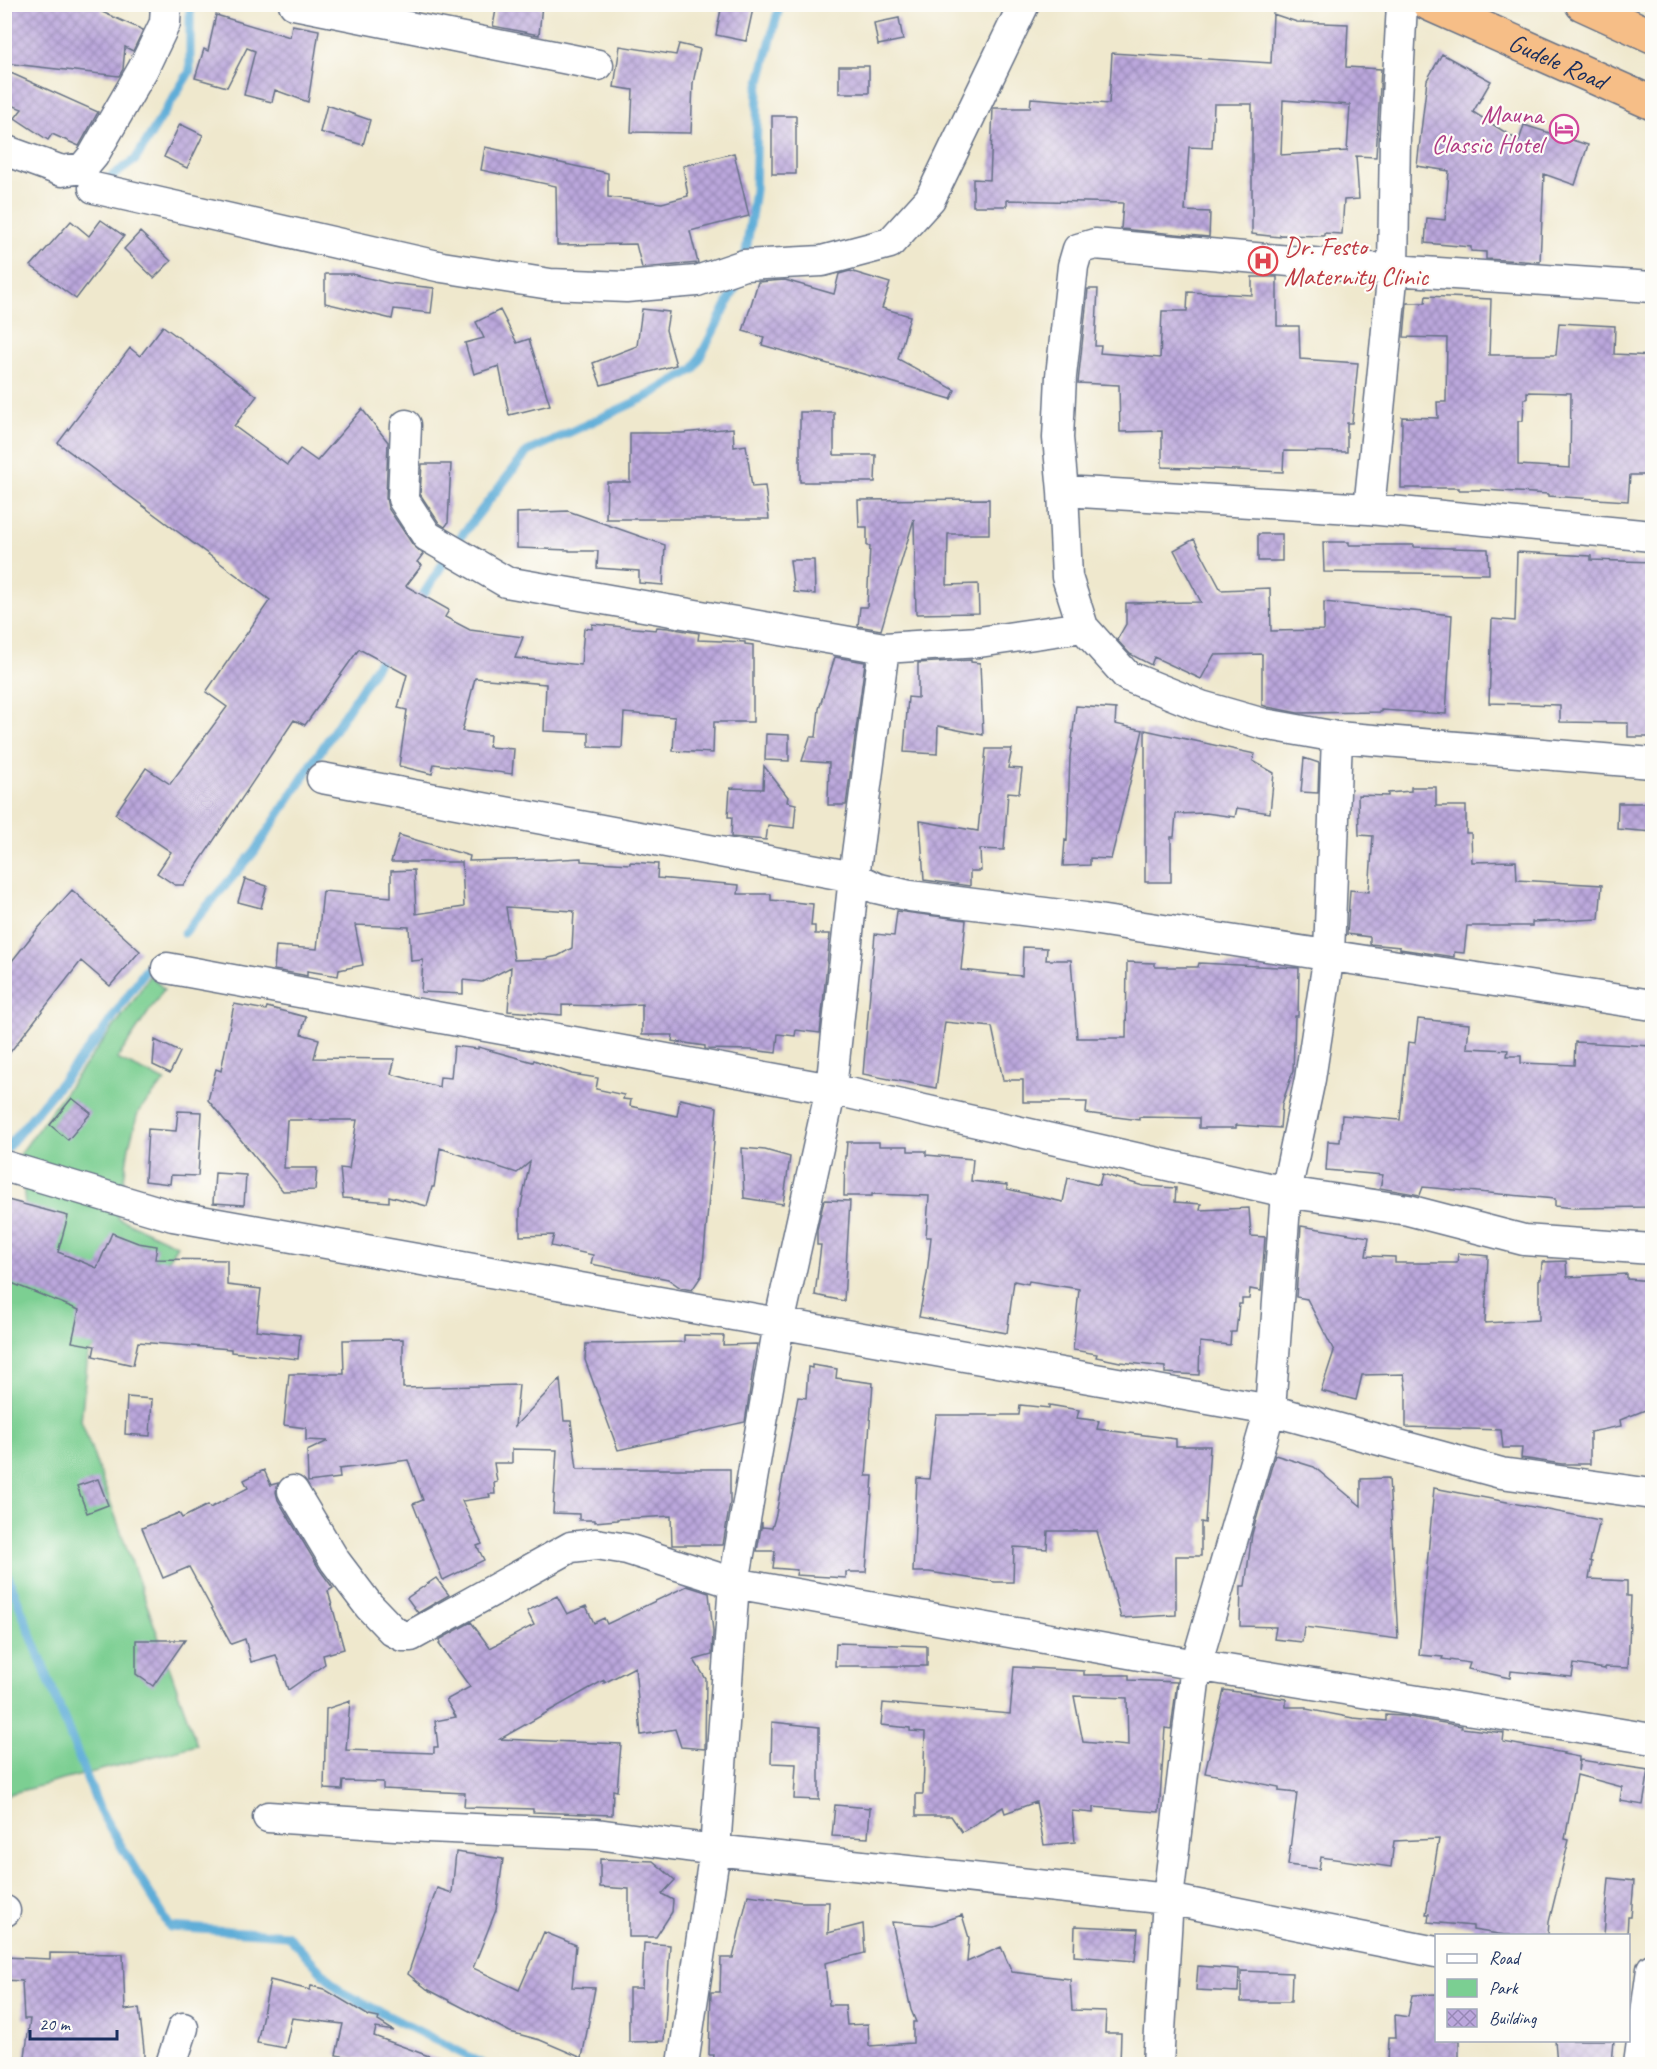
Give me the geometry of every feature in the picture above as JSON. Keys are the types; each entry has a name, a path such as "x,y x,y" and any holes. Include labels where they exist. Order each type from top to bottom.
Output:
{"highway":[{"name":"Gudele Road","path":"1429,4 1653,103"},
{"path":"1582,4 1653,36"}],"street":[{"path":"4,150 62,171 83,168 93,156 143,69 165,22 166,4"},
{"path":"294,4 598,65"},
{"path":"94,188 442,267 550,284 626,287 697,281 744,265 822,261 890,243 930,200 1023,4"},
{"path":"1369,509 1393,270 1395,135 1402,4"},
{"path":"1653,287 1393,270 1095,244 1078,249 1073,266 1061,376 1058,438 1067,577 1083,627 1127,675 1201,706 1264,724 1337,737 1653,763"},
{"path":"406,425 403,499 427,536 506,582 884,648 979,642 1083,627"},
{"path":"1063,491 1369,509 1653,536"},
{"path":"683,2064 715,1850 734,1583 779,1324 831,1089 854,878 884,648"},
{"path":"1158,2064 1168,1899 1196,1665 1270,1410 1286,1192 1310,1079 1329,954 1337,737"},
{"path":"322,778 854,878 876,888 910,896 1085,918 1653,1005"},
{"path":"167,968 831,1089 1286,1192 1408,1210 1524,1240 1653,1249"},
{"path":"4,1166 173,1216 1270,1410 1501,1473 1653,1494"},
{"path":"293,1491 335,1561 369,1606 393,1631 402,1636 411,1636 571,1547 596,1544 627,1549 734,1583 1196,1665 1653,1739"},
{"path":"268,1817 446,1828 597,1834 715,1850 1168,1899 1435,1952"},
{"path":"1639,2064 1646,1987"},
{"path":"171,2064 183,2028"}],"green space":[{"path":"150,975 164,989 117,1059 165,1081 138,1112 129,1147 118,1218 177,1245 142,1302 88,1354 81,1420 197,1745 5,1795 4,1250 28,1236 20,1154 132,1003"}],"building":[{"path":"4,4 103,4 102,12 143,30 133,51 125,47 123,69 119,76 4,63"},
{"path":"497,4 542,4 539,35 493,26"},
{"path":"722,4 754,4 746,41 716,35"},
{"path":"1273,14 1297,22 1348,24 1346,67 1381,69 1376,157 1356,156 1359,199 1344,200 1342,234 1280,235 1280,237 1252,234 1252,104 1214,104 1212,148 1189,147 1185,211 1210,212 1209,237 1121,229 1123,203 1007,200 1007,206 973,206 973,179 990,180 993,108 1030,108 1031,98 1109,104 1112,53 1271,63","holes":["1283,100 1350,105 1347,151 1281,155"]},
{"path":"216,15 290,37 292,25 319,30 308,102 275,90 272,102 244,95 255,51 247,48 227,87 195,78 204,49 208,51"},
{"path":"899,18 903,40 878,45 874,23"},
{"path":"679,44 700,49 693,83 691,133 631,132 633,90 614,87 620,46 676,55"},
{"path":"1442,54 1491,81 1473,112 1519,141 1524,125 1588,145 1575,185 1544,174 1540,262 1486,259 1486,252 1471,251 1471,247 1425,243 1427,218 1445,220 1449,171 1417,166 1427,80"},
{"path":"839,66 869,66 869,93 839,93"},
{"path":"4,70 98,112 79,146 52,134 48,140 15,118 22,109 4,102"},
{"path":"327,105 370,120 363,145 320,132"},
{"path":"772,116 796,116 796,174 772,174"},
{"path":"180,124 203,135 187,168 164,157"},
{"path":"485,147 608,173 608,197 662,203 688,196 683,166 734,153 749,216 690,231 698,263 642,268 636,244 557,245 556,186 481,170"},
{"path":"101,220 124,236 76,299 31,266 71,221 89,236"},
{"path":"140,232 171,261 154,278 124,249"},
{"path":"850,271 890,283 882,308 910,316 898,359 955,390 951,399 762,345 764,337 743,331 758,282 785,280 834,294 839,274"},
{"path":"325,274 352,274 388,283 434,288 431,313 394,309 392,319 325,303"},
{"path":"1252,277 1277,277 1277,326 1299,326 1300,359 1358,363 1352,423 1347,423 1347,452 1284,451 1283,472 1162,467 1162,431 1120,432 1119,385 1078,383 1088,289 1098,289 1095,346 1101,346 1100,353 1160,358 1162,311 1187,311 1188,292 1252,295"},
{"path":"1426,296 1491,299 1489,355 1556,355 1559,323 1615,326 1614,354 1653,356 1653,475 1630,475 1628,501 1459,490 1459,488 1401,488 1402,417 1438,418 1437,402 1446,402 1447,338 1404,337 1407,303 1425,303","holes":["1527,392 1571,393 1570,468 1518,465 1518,421 1523,421 1524,399 1527,399"]},
{"path":"642,309 669,312 666,330 676,365 601,385 593,363 637,346"},
{"path":"500,310 517,343 529,339 550,405 509,415 499,366 474,374 465,343 484,338 476,322"},
{"path":"163,326 257,396 234,426 287,465 300,449 317,461 362,409 388,442 386,498 388,508 413,545 423,554 417,562 422,565 406,586 449,610 445,617 470,630 523,637 515,658 581,665 584,628 592,629 592,624 656,630 657,627 668,628 699,633 698,640 745,642 745,644 753,645 753,722 714,722 713,753 673,751 675,717 624,713 622,748 589,747 589,733 544,731 546,684 475,678 462,731 490,735 489,747 514,749 512,774 434,764 432,774 399,766 407,710 398,708 407,675 359,649 305,725 294,720 184,885 175,885 157,873 171,852 115,814 146,768 170,784 227,707 206,692 270,600 58,443 130,348 140,356"},
{"path":"800,412 834,412 834,455 876,455 875,482 800,482"},
{"path":"733,428 734,447 746,445 752,487 765,486 769,519 606,519 607,482 630,482 630,433 682,433"},
{"path":"422,464 451,464 448,523 445,527 439,523 420,494"},
{"path":"989,499 989,534 948,534 947,585 978,584 979,613 916,614 914,519 881,630 858,626 860,607 867,607 870,546 867,546 867,527 859,527 858,500"},
{"path":"568,511 665,545 663,585 639,583 639,571 597,568 598,551 517,548 517,513"},
{"path":"1258,534 1282,534 1282,561 1258,561"},
{"path":"1194,539 1221,590 1270,588 1271,631 1324,630 1324,602 1452,615 1446,714 1381,710 1381,712 1298,713 1262,705 1262,654 1214,655 1201,679 1154,657 1151,665 1130,654 1117,640 1126,624 1126,603 1201,602 1174,550"},
{"path":"1323,542 1349,542 1349,545 1414,545 1414,547 1488,549 1489,574 1324,572"},
{"path":"1517,552 1591,556 1591,560 1653,562 1653,737 1628,737 1628,723 1560,722 1560,705 1489,703 1492,619 1515,621"},
{"path":"790,560 814,560 815,594 794,592"},
{"path":"835,657 865,662 846,805 828,805 829,763 802,761 810,737 816,737 819,709"},
{"path":"971,660 971,662 980,663 983,735 938,726 937,754 904,752 908,697 918,698 918,663"},
{"path":"1076,706 1116,709 1115,724 1143,730 1111,859 1090,858 1090,865 1063,866 1065,840 1067,841 1070,757"},
{"path":"1145,730 1255,754 1253,761 1274,773 1270,813 1237,808 1235,817 1206,813 1176,814 1174,837 1171,837 1171,882 1145,882"},
{"path":"766,734 789,735 789,761 765,760"},
{"path":"986,749 1012,749 1008,768 1022,769 1019,793 1008,792 1004,850 980,849 981,871 970,871 970,886 924,880 920,821 978,831"},
{"path":"1304,758 1319,763 1318,793 1301,792"},
{"path":"764,766 788,797 787,802 796,804 794,828 768,825 766,840 731,837 732,817 728,817 730,788 763,789"},
{"path":"1411,787 1436,787 1436,806 1466,806 1466,833 1471,833 1472,862 1516,861 1517,880 1602,885 1599,919 1532,922 1532,926 1467,926 1464,953 1454,952 1454,957 1370,944 1370,937 1347,934 1350,890 1369,892 1373,836 1359,835 1358,795 1388,796 1388,793 1411,791"},
{"path":"1618,803 1653,803 1653,832 1617,829"},
{"path":"399,835 470,856 469,861 581,858 581,861 658,864 657,878 739,885 738,894 771,894 771,900 813,904 811,926 815,926 815,934 830,934 820,1033 796,1030 795,1036 778,1034 776,1053 705,1049 705,1046 672,1041 673,1035 642,1035 642,1004 562,1005 562,1015 508,1011 511,967 482,982 463,980 463,994 421,992 423,960 411,961 409,927 355,925 363,965 339,970 338,976 307,971 307,976 274,970 276,946 317,949 323,891 391,897 391,871 414,870 416,914 464,907 462,862 391,862","holes":["506,907 574,911 572,948 558,956 544,959 514,960"]},
{"path":"245,879 267,886 261,908 238,902"},
{"path":"72,890 140,951 110,986 81,961 4,1060 4,971"},
{"path":"897,911 966,920 961,970 1022,976 1023,947 1047,948 1046,960 1071,960 1077,1038 1126,1038 1127,962 1155,963 1155,967 1198,967 1199,963 1299,968 1293,1071 1282,1104 1280,1128 1236,1125 1236,1128 1199,1128 1199,1118 1139,1117 1139,1120 1086,1113 1087,1102 1023,1102 1023,1080 1003,1080 992,1027 945,1022 936,1088 863,1074 875,934 894,936"},
{"path":"234,1004 266,1010 267,1007 306,1017 301,1034 319,1039 314,1058 395,1059 391,1074 439,1087 440,1077 451,1078 454,1046 478,1049 478,1047 533,1062 534,1060 572,1074 598,1078 596,1089 624,1095 623,1099 631,1100 630,1106 677,1116 680,1099 717,1107 702,1275 692,1290 681,1288 668,1279 591,1264 593,1255 551,1246 554,1235 520,1236 520,1210 530,1162 517,1173 440,1148 434,1187 432,1187 427,1206 389,1196 389,1202 343,1198 340,1168 349,1169 357,1120 287,1120 284,1168 317,1168 315,1190 283,1191 208,1100 216,1069 221,1071"},
{"path":"1418,1019 1469,1024 1467,1048 1508,1050 1507,1056 1521,1056 1521,1063 1574,1065 1575,1042 1652,1046 1650,1093 1653,1093 1653,1174 1647,1174 1649,1207 1574,1208 1555,1206 1555,1199 1423,1187 1420,1195 1380,1188 1383,1175 1326,1170 1328,1141 1340,1142 1342,1115 1400,1120 1408,1042 1415,1043"},
{"path":"155,1040 180,1052 170,1073 153,1065"},
{"path":"72,1098 91,1113 68,1140 50,1125"},
{"path":"178,1111 202,1112 198,1176 171,1175 170,1184 145,1181 148,1129 176,1131"},
{"path":"847,1142 879,1142 879,1146 908,1146 908,1151 926,1151 926,1155 973,1159 971,1181 1007,1185 1007,1189 1063,1202 1068,1178 1099,1185 1102,1174 1143,1186 1176,1188 1175,1202 1201,1204 1200,1210 1249,1208 1251,1236 1265,1237 1261,1291 1250,1289 1249,1299 1242,1299 1242,1304 1239,1304 1236,1332 1231,1332 1230,1345 1200,1342 1199,1375 1165,1373 1165,1367 1120,1362 1096,1357 1097,1354 1073,1350 1079,1289 1029,1281 1028,1284 1014,1281 1007,1333 919,1317 931,1237 926,1237 929,1196 872,1194 872,1196 844,1196"},
{"path":"742,1148 765,1150 790,1157 783,1204 744,1198"},
{"path":"215,1173 246,1175 244,1205 213,1203"},
{"path":"4,1199 68,1216 58,1252 97,1268 112,1233 138,1243 157,1246 155,1259 227,1260 227,1285 261,1289 256,1330 300,1335 298,1359 231,1352 231,1349 138,1342 133,1365 93,1356 95,1346 72,1342 79,1310 4,1280"},
{"path":"824,1200 850,1201 844,1301 815,1295 821,1245 817,1245 817,1230"},
{"path":"1301,1226 1369,1237 1366,1256 1395,1257 1395,1263 1457,1263 1458,1253 1488,1256 1485,1323 1539,1320 1539,1279 1541,1279 1542,1262 1566,1261 1567,1277 1627,1274 1627,1279 1653,1281 1653,1407 1620,1420 1621,1426 1590,1432 1590,1464 1562,1464 1521,1458 1522,1448 1503,1448 1501,1430 1406,1427 1404,1374 1362,1375 1356,1400 1321,1391 1334,1351 1307,1299 1296,1297"},
{"path":"684,1335 724,1336 723,1345 757,1344 745,1422 618,1450 585,1360 586,1344 684,1342"},
{"path":"403,1339 403,1388 519,1385 515,1426 560,1379 564,1421 571,1421 577,1469 730,1469 730,1503 723,1545 672,1545 671,1516 595,1522 595,1520 579,1520 579,1514 553,1513 557,1450 512,1449 512,1463 494,1463 497,1482 494,1483 495,1494 489,1494 490,1497 462,1501 482,1544 477,1546 484,1560 443,1580 413,1504 423,1500 408,1460 339,1469 340,1478 308,1482 307,1451 328,1441 306,1440 306,1428 284,1425 289,1374 344,1374 343,1340"},
{"path":"812,1365 837,1369 836,1378 873,1383 866,1476 873,1476 866,1572 846,1572 846,1578 796,1575 797,1570 773,1568 775,1551 757,1551 762,1522 762,1527 772,1528 798,1397 806,1398 808,1367 812,1368"},
{"path":"127,1397 152,1399 150,1436 125,1434"},
{"path":"1020,1405 1049,1408 1049,1405 1079,1410 1077,1418 1099,1421 1097,1429 1176,1439 1176,1446 1210,1446 1205,1523 1201,1522 1201,1556 1176,1556 1176,1615 1121,1618 1097,1531 1048,1531 1047,1549 1014,1547 1013,1582 913,1572 917,1478 929,1479 936,1415 1019,1415"},
{"path":"1275,1455 1314,1467 1361,1506 1361,1479 1389,1478 1398,1639 1304,1627 1302,1642 1274,1639 1276,1627 1240,1626 1241,1586 1245,1586 1252,1534"},
{"path":"264,1470 271,1485 278,1483 276,1492 278,1500 333,1588 328,1591 344,1649 323,1655 325,1664 288,1690 276,1655 251,1662 245,1639 231,1644 189,1567 163,1578 142,1528 179,1513 182,1518 208,1505 210,1508 248,1488 244,1480"},
{"path":"98,1479 108,1505 87,1513 77,1486"},
{"path":"1434,1488 1600,1520 1590,1561 1592,1562 1589,1579 1627,1581 1627,1596 1631,1596 1628,1668 1605,1667 1605,1669 1574,1664 1572,1677 1511,1671 1510,1678 1468,1669 1470,1663 1419,1655"},
{"path":"436,1578 449,1595 418,1613 407,1598"},
{"path":"687,1586 709,1593 713,1632 712,1655 694,1660 706,1679 705,1749 681,1747 675,1729 641,1735 635,1667 604,1683 604,1680 500,1739 621,1744 617,1791 613,1790 612,1815 464,1807 465,1793 383,1789 383,1782 343,1781 342,1790 324,1789 326,1709 350,1701 346,1750 434,1753 434,1747 438,1747 435,1721 456,1717 446,1700 470,1687 439,1644 439,1640 471,1622 490,1648 534,1625 527,1611 557,1596 567,1614 586,1606 594,1623 604,1618 607,1624"},
{"path":"136,1640 185,1640 153,1686 136,1674"},
{"path":"836,1643 927,1646 927,1666 835,1666"},
{"path":"1014,1667 1084,1671 1084,1675 1129,1675 1129,1680 1177,1682 1171,1729 1165,1728 1159,1812 1093,1807 1093,1813 1072,1811 1075,1842 1044,1845 1036,1802 1005,1813 1003,1807 962,1832 951,1816 916,1816 916,1794 923,1794 925,1732 881,1725 883,1703 1010,1714","holes":["1074,1696 1127,1698 1128,1746 1083,1742"]},
{"path":"1224,1690 1286,1699 1286,1707 1306,1707 1306,1709 1353,1718 1386,1721 1386,1715 1403,1716 1462,1726 1461,1728 1504,1733 1503,1742 1579,1757 1578,1771 1580,1760 1649,1770 1643,1805 1620,1801 1622,1787 1577,1775 1565,1839 1569,1840 1548,1934 1499,1934 1473,1930 1473,1926 1428,1922 1429,1914 1426,1914 1439,1839 1394,1841 1391,1867 1321,1857 1319,1869 1288,1865 1297,1793 1279,1791 1279,1787 1205,1773"},
{"path":"772,1722 819,1727 819,1800 794,1799 796,1764 771,1763"},
{"path":"835,1805 870,1808 868,1838 832,1836"},
{"path":"456,1852 503,1859 496,1910 473,1968 519,1990 544,1932 576,1945 572,1987 595,1988 582,2058 540,2040 510,2032 427,1989 408,1974 437,1888 452,1893"},
{"path":"600,1859 653,1861 675,1880 662,1894 673,1900 672,1912 656,1937 629,1937 629,1889 600,1887"},
{"path":"1609,1878 1634,1881 1627,1934 1604,1934"},
{"path":"748,1895 800,1902 829,1902 828,1933 863,1924 865,1953 825,1963 829,2005 845,2005 847,2025 868,2024 869,2046 913,2043 913,2022 916,2022 911,2010 892,1922 933,1925 962,1915 969,1938 967,1962 1001,1947 1012,1972 1070,1979 1072,2010 1106,2011 1105,2033 1121,2033 1120,2064 713,2064 714,2055 709,2055 711,1992 720,1992 721,1958 733,1958"},
{"path":"1075,1926 1138,1929 1135,1961 1074,1956"},
{"path":"644,1943 670,1945 664,2041 629,2042 629,1988 642,1988"},
{"path":"50,1953 123,1954 125,2010 139,2008 144,2064 24,2064 30,2019 24,2019 22,1981 4,1980 4,1957 50,1959"},
{"path":"1198,1966 1239,1969 1238,1992 1196,1990"},
{"path":"1241,1971 1292,1973 1291,2002 1241,2002"},
{"path":"270,1980 310,1990 311,1986 324,1989 369,2016 379,2018 378,2021 394,2031 376,2028 374,2036 445,2062 444,2064 386,2064 336,2055 343,2024 292,2018 285,2048 257,2043"},
{"path":"1435,1994 1435,2042 1459,2042 1459,2064 1388,2064 1389,2037 1396,2037 1395,2015 1408,2017 1412,1995"},
{"path":"1555,2042 1614,2042 1612,2064 1557,2064"}],"waterway":[{"path":"102,183 135,160 190,71 190,4"},
{"path":"745,259 755,190 758,89 780,4"},
{"path":"416,606 458,540 527,452 646,397 694,369 743,273"},
{"path":"184,933 254,852 387,650"},
{"path":"4,1151 99,1037 149,965"},
{"path":"4,1566 100,1811 170,1927 287,1935 341,1992 483,2064"}],"place":[{"name":"Mauna Classic Hotel","path":"1564,129"},
{"name":"Dr. Festo Maternity Clinic","path":"1263,261"}]}
